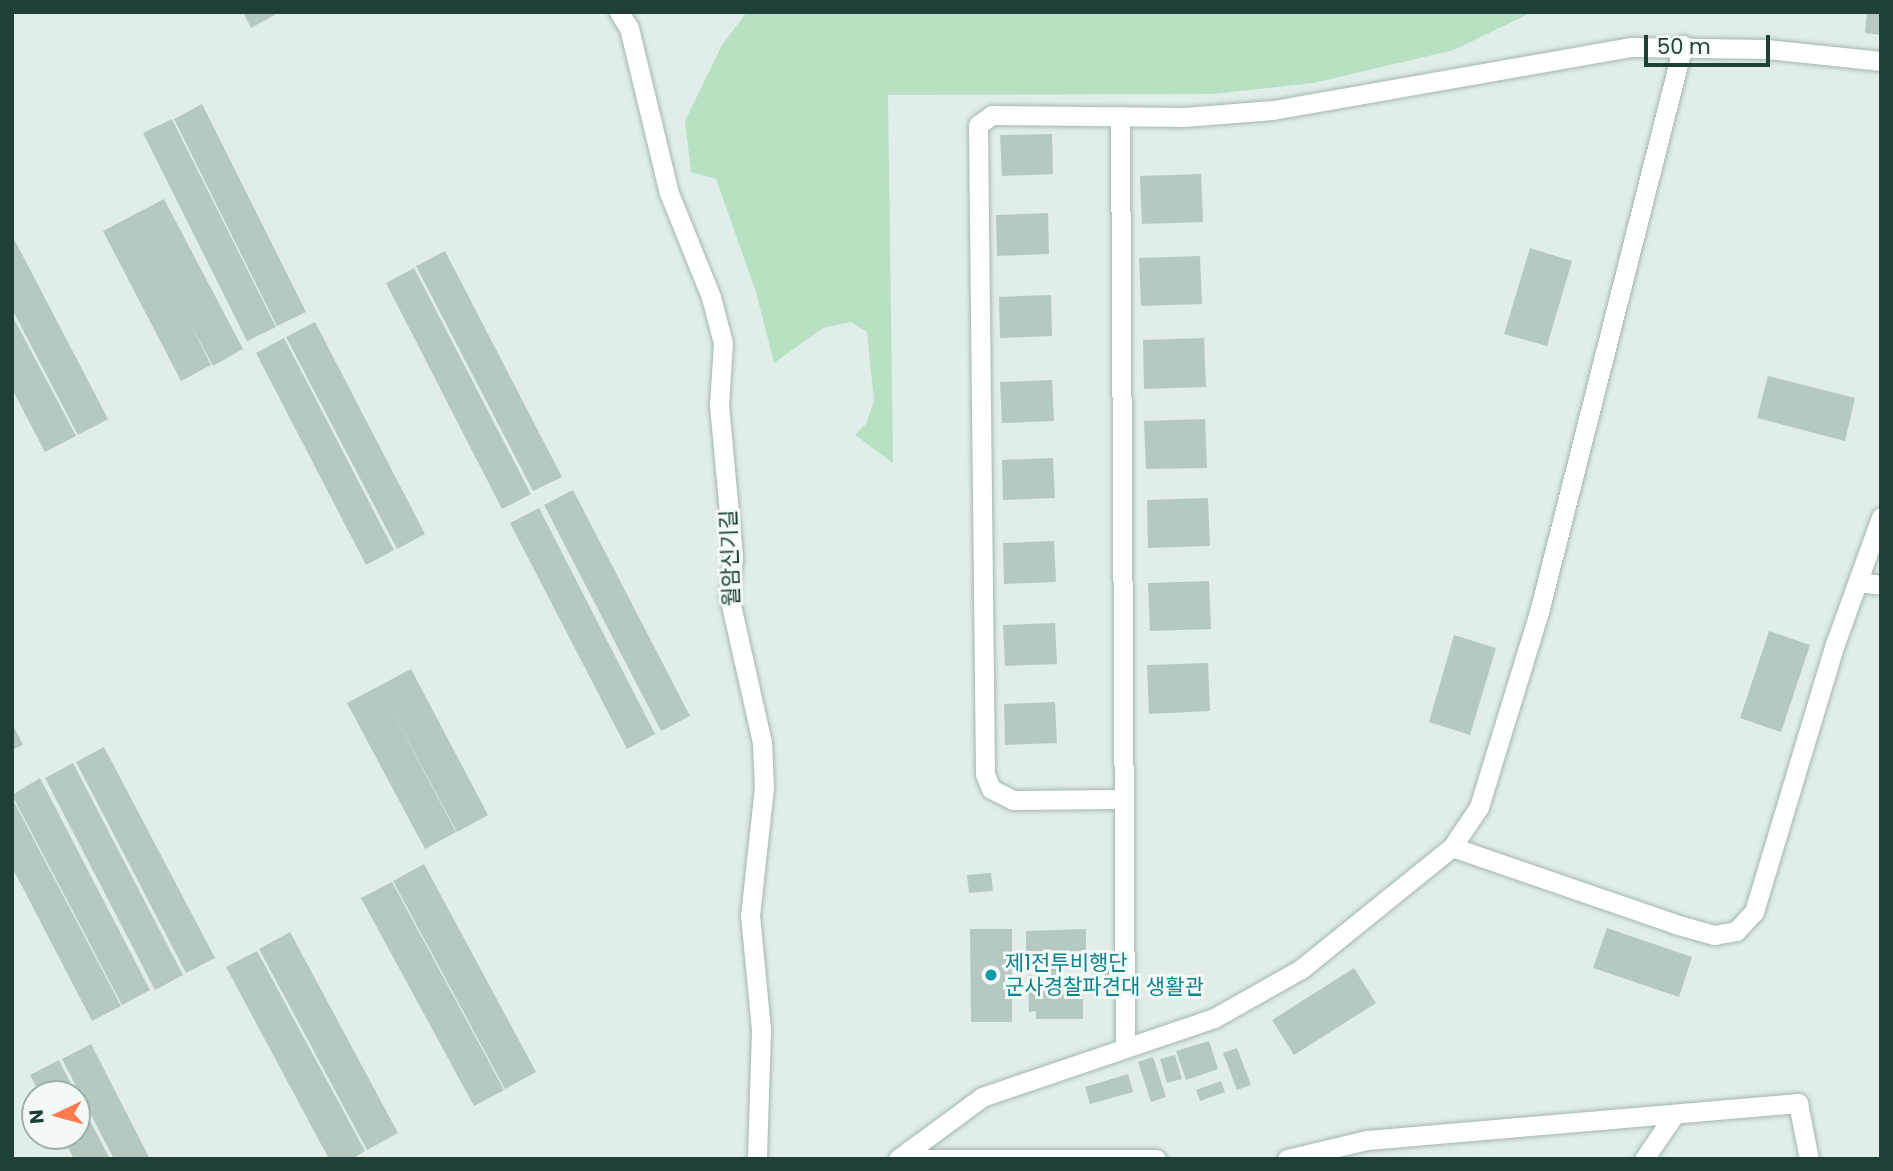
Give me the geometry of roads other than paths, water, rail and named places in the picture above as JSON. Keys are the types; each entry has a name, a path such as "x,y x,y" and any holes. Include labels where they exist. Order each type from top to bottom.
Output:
{"street":[{"name":"월암신기길","path":"619,12 629,28 669,193 711,298 723,343 719,405 733,557 729,596 762,744 764,787 750,915 761,1030 757,1159"},
{"path":"1119,799 1013,800 991,789 985,774 978,125 992,115 1120,116 1273,110 1631,47 1684,45 1881,61"},
{"path":"900,1159 982,1097 1125,1045 1214,1018 1301,969 1452,847 1479,807 1539,612 1684,45"},
{"path":"1120,116 1119,799 1125,1045"},
{"path":"1452,847 1675,924 1714,935 1736,931 1754,912 1881,517"},
{"path":"1858,582 1881,585"},
{"path":"1287,1159 1367,1140 1798,1103 1808,1159"},
{"path":"1644,1159 1674,1115"},
{"path":"900,1159 1156,1159"}],"place":[{"name":"제1전투비행단 군사경찰파견대 생활관","path":"991,975"}]}
